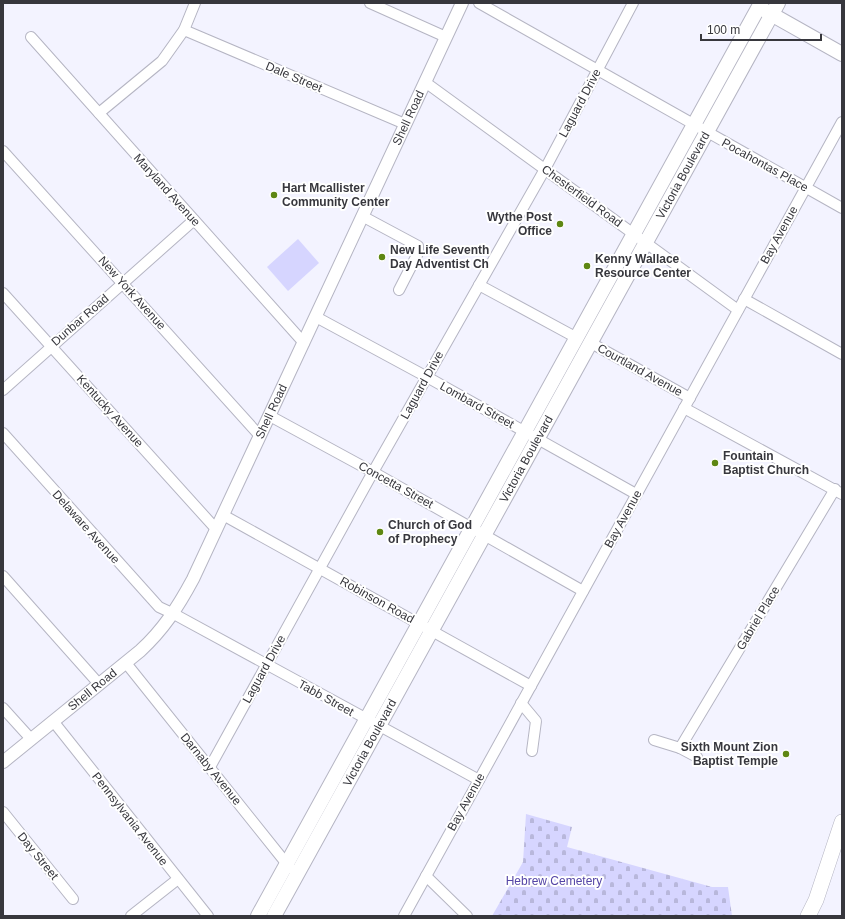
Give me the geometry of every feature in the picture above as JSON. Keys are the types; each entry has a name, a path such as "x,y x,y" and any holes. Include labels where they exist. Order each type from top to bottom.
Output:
{"main road":[{"path":"757,4 775,9 842,54"},
{"name":"Victoria Boulevard","path":"258,916 694,125 757,4"},
{"name":"Victoria Boulevard","path":"274,916 775,9"},
{"path":"808,916 816,900 842,822"}],"street":[{"path":"99,113 162,61 184,30 195,3"},
{"path":"370,3 446,37"},
{"name":"Shell Road","path":"3,762 126,663 153,639 174,614 270,416 404,124 462,3"},
{"name":"Pocahontas Place","path":"480,3 842,208"},
{"name":"Laguard Drive","path":"210,768 373,472 545,169 633,3"},
{"name":"Dale Street","path":"184,30 404,124"},
{"name":"Maryland Avenue","path":"31,37 304,343"},
{"name":"Chesterfield Road","path":"425,82 647,242 738,310"},
{"name":"Bay Avenue","path":"404,916 842,122"},
{"name":"New York Avenue","path":"3,151 123,282 260,436"},
{"path":"362,216 418,246 418,253 399,290"},
{"name":"Dunbar Road","path":"3,390 194,220"},
{"path":"479,285 577,338"},
{"name":"Kentucky Avenue","path":"3,293 216,529"},
{"path":"744,299 842,354"},
{"name":"Lombard Street","path":"316,317 427,377 636,494"},
{"name":"Courtland Avenue","path":"591,343 690,398"},
{"path":"684,408 838,492"},
{"name":"Concetta Street","path":"270,416 583,590"},
{"name":"Delaware Avenue","path":"3,433 159,608 174,614"},
{"name":"Gabriel Place","path":"680,748 838,492"},
{"name":"Robinson Road","path":"223,515 531,686"},
{"path":"3,576 99,684"},
{"name":"Tabb Street","path":"174,614 478,780"},
{"name":"Darnaby Avenue","path":"126,663 296,875"},
{"path":"521,703 536,721 532,752"},
{"path":"3,708 31,739"},
{"name":"Pennsylvania Avenue","path":"53,722 208,916"},
{"path":"654,740 680,748 697,757"},
{"name":"Day Street","path":"3,812 73,900"},
{"path":"426,876 467,916"},
{"path":"131,916 178,879"}],"green space":[{"path":"298,239 319,263 288,291 267,267"},
{"name":"Hebrew Cemetery","path":"526,814 572,827 567,847 712,887 728,887 732,916 492,916 523,862"}],"place":[{"name":"Hart Mcallister Community Center","path":"274,195"},
{"name":"Wythe Post Office","path":"560,224"},
{"name":"New Life Seventh Day Adventist Ch","path":"382,257"},
{"name":"Kenny Wallace Resource Center","path":"587,266"},
{"name":"Fountain Baptist Church","path":"715,463"},
{"name":"Church of God of Prophecy","path":"380,532"},
{"name":"Sixth Mount Zion Baptist Temple","path":"786,754"}]}
